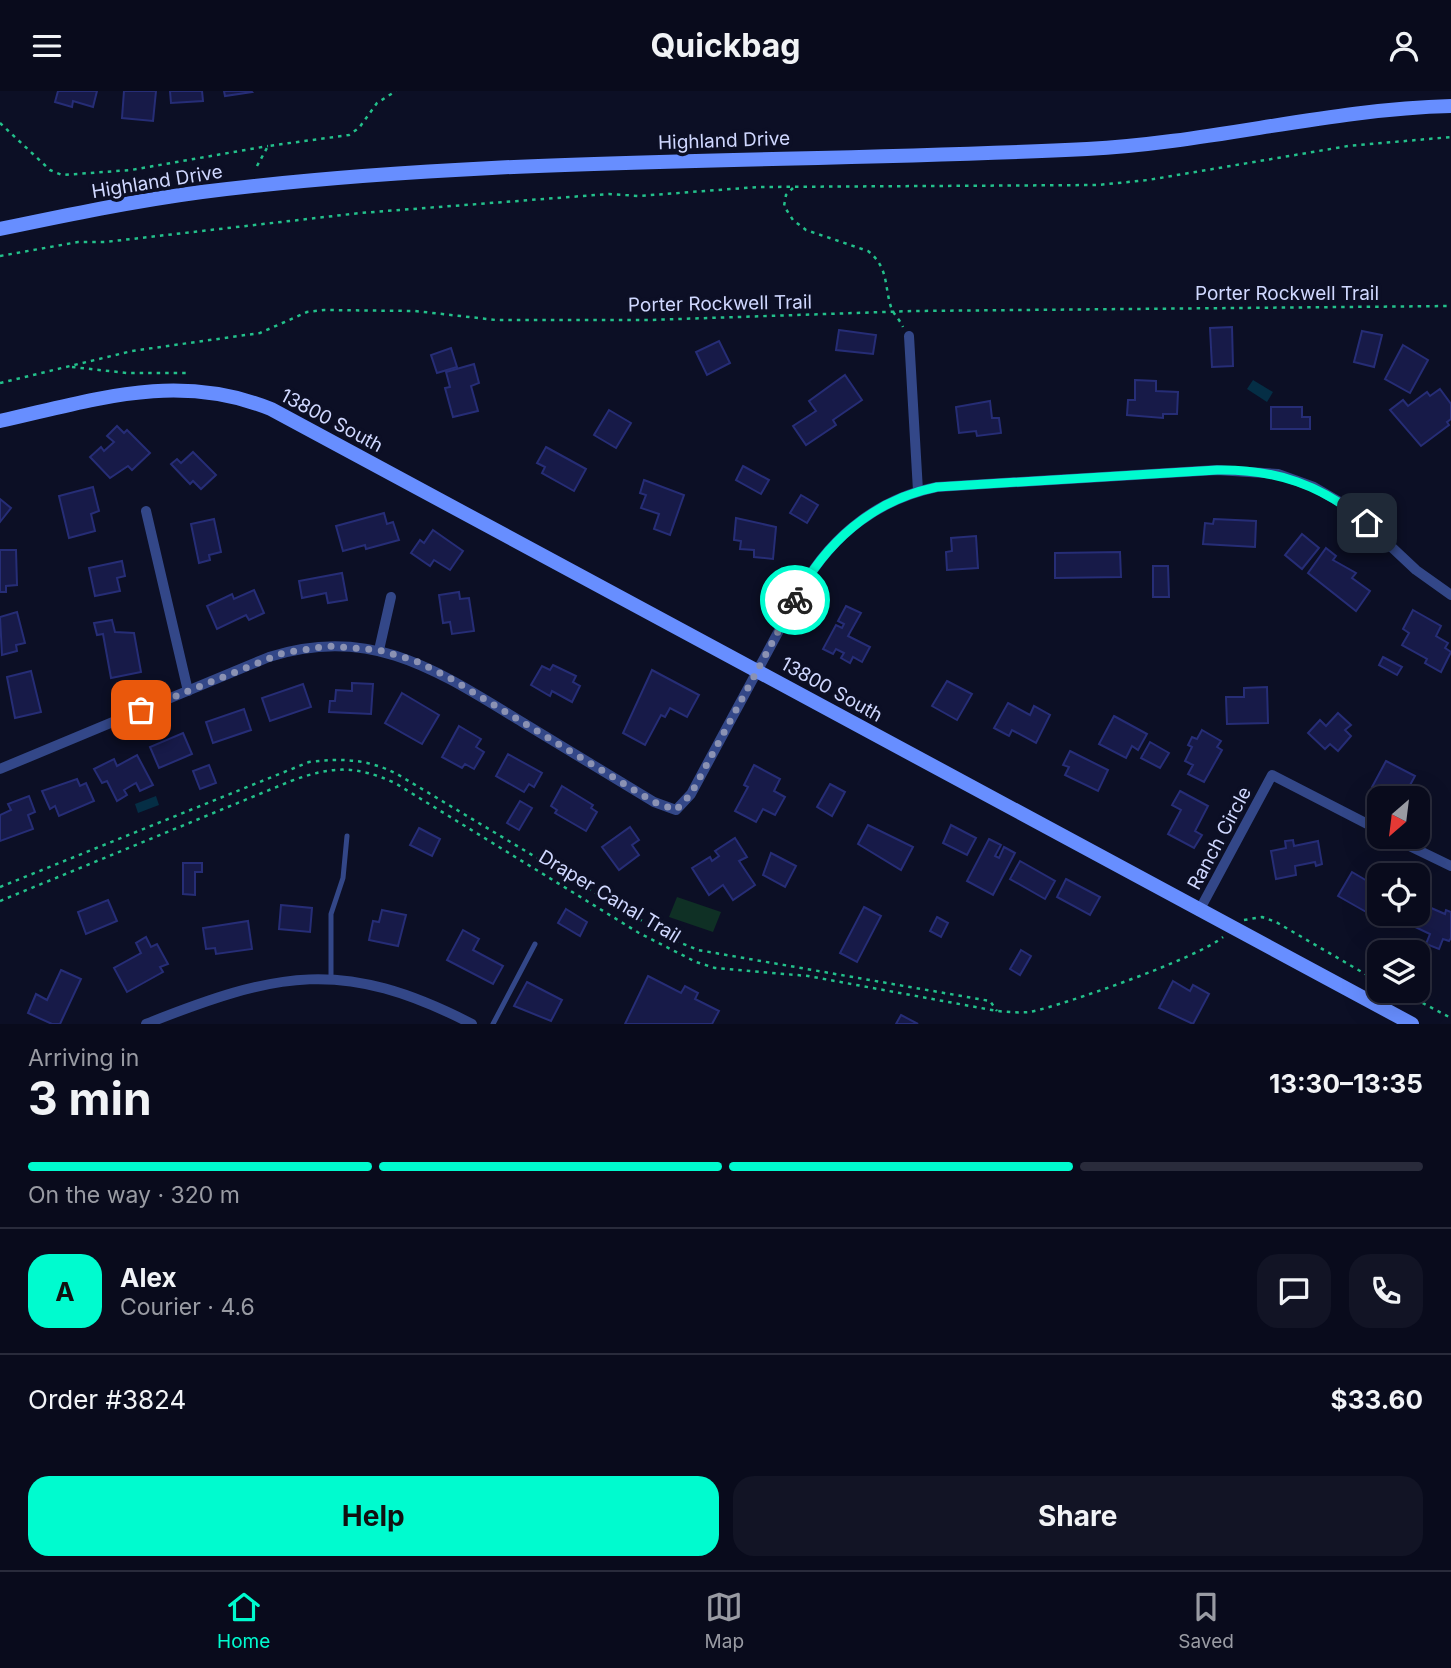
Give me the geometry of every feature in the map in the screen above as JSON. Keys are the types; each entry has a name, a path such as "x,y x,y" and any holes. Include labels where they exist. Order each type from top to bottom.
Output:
{"main road":[{"name":"Highland Drive","path":"0,229 184,195 296,182 648,162 1124,147 1394,111 1451,106"},
{"name":"13800 South","path":"0,421 143,390 187,389 230,395 284,415 1402,1022"}],"street":[{"path":"908,336 918,491"},
{"path":"0,769 269,657 297,649 328,646 379,650 437,671 654,802 676,810 691,794 811,571 831,545 869,514 918,491 955,485 1217,470 1278,474 1314,487 1350,508 1416,570 1451,595"},
{"path":"146,511 188,691"},
{"path":"379,650 391,597"},
{"name":"Ranch Circle","path":"1199,911 1272,775 1367,824"},
{"path":"1416,849 1451,866"},
{"path":"146,1024 247,987 288,980 331,979 403,993 472,1024"}],"lane":[{"path":"331,979 331,914 344,878 347,836"},
{"path":"493,1024 535,944"}],"path":[{"path":"0,123 50,170 62,175 131,170 349,135 359,128 377,103 396,91"},
{"path":"0,256 78,242 105,242 360,213 609,194 638,196 709,189 1098,185 1148,180 1348,146 1451,137"},
{"path":"257,166 268,146"},
{"path":"793,188 786,194 784,206 798,225 868,251 877,258 887,275 892,312 908,336"},
{"name":"Porter Rockwell Trail","path":"0,383 132,351 260,333 307,312 324,310 415,311 496,320 650,320 892,312 1451,306"},
{"path":"69,367 127,373 189,373"},
{"path":"0,887 309,762 347,759 376,763 397,774 674,940 698,950 990,1000 997,1011"},
{"name":"Draper Canal Trail","path":"0,901 312,773 354,768 395,783 639,933 696,962 715,968 808,976 997,1011 1026,1012 1048,1007 1175,961 1211,946 1251,916 1262,916 1287,927 1367,975"},
{"path":"1423,1003 1451,1018"}],"green space":[{"path":"677,897 721,912 713,932 669,917"}],"water":[{"path":"1253,380 1273,392 1267,402 1247,389"},
{"path":"156,796 159,805 138,813 135,804"}],"building":[{"path":"58,91 97,91 93,107 73,101 72,107 55,102"},
{"path":"124,91 156,91 153,121 122,118"},
{"path":"170,91 202,91 203,101 171,103"},
{"path":"224,91 251,91 252,92 225,96"},
{"path":"1232,327 1233,366 1212,367 1210,328"},
{"path":"839,330 876,335 873,354 836,350"},
{"path":"1362,331 1382,335 1374,367 1354,362"},
{"path":"719,341 730,363 707,375 696,352"},
{"path":"1403,345 1428,360 1410,393 1385,379"},
{"path":"451,348 457,367 437,373 431,355"},
{"path":"474,364 479,383 471,386 478,411 453,417 445,388 450,387 446,372"},
{"path":"845,375 862,400 833,420 836,425 806,445 793,426 816,411 809,401"},
{"path":"1135,380 1156,381 1156,391 1178,392 1177,414 1163,414 1163,418 1127,415 1128,400 1135,400"},
{"path":"1440,389 1451,404 1451,419 1447,422 1449,425 1421,446 1390,410 1403,400 1408,406 1427,392 1430,396"},
{"path":"990,401 992,418 999,418 1001,433 977,436 976,431 959,433 956,407"},
{"path":"1271,407 1302,407 1302,417 1310,417 1310,429 1271,429"},
{"path":"609,410 631,423 616,448 594,435"},
{"path":"117,426 124,433 127,430 150,453 132,470 128,466 110,478 90,457 101,447 104,451 114,442 107,436"},
{"path":"546,447 586,469 574,491 542,473 545,467 537,463"},
{"path":"193,452 216,475 201,489 193,481 190,484 171,464 177,459 181,463"},
{"path":"743,466 769,480 761,494 736,480"},
{"path":"644,480 684,495 670,535 654,529 659,514 641,508 646,495 640,493"},
{"path":"93,487 99,511 91,514 95,531 69,538 59,496"},
{"path":"801,495 818,505 807,523 790,513"},
{"path":"0,499 11,508 0,522"},
{"path":"384,513 387,524 393,522 399,540 366,549 365,545 343,551 336,526"},
{"path":"736,518 776,527 773,559 754,557 754,550 740,549 741,541 734,540"},
{"path":"214,519 221,552 209,555 210,560 199,563 191,524"},
{"path":"1214,519 1256,521 1255,547 1203,544 1205,523 1213,524"},
{"path":"433,530 463,551 450,570 434,560 430,566 411,553 420,540 424,543"},
{"path":"1302,534 1319,548 1302,569 1285,555"},
{"path":"976,536 978,568 947,570 946,552 952,551 951,538"},
{"path":"1326,548 1336,556 1333,560 1356,573 1352,578 1370,591 1356,611 1308,573"},
{"path":"0,550 16,550 17,585 6,586 6,592 0,592"},
{"path":"1120,552 1121,577 1055,578 1055,553"},
{"path":"122,561 125,576 117,578 120,591 95,596 89,568"},
{"path":"1153,566 1168,566 1169,597 1153,597"},
{"path":"342,573 347,600 328,603 326,593 302,598 299,581"},
{"path":"254,590 264,613 249,620 246,615 217,629 207,606 232,594 234,599"},
{"path":"459,592 460,599 469,598 474,631 452,634 450,622 443,623 439,595"},
{"path":"846,606 861,613 848,636 870,647 862,662 853,657 850,663 841,658 844,653 836,649 833,654 823,649 836,625 842,628 844,624 838,621"},
{"path":"1413,610 1441,626 1436,636 1448,643 1445,648 1451,652 1441,672 1425,663 1427,659 1402,645 1409,633 1403,629"},
{"path":"17,612 25,643 16,645 17,651 2,655 0,617"},
{"path":"112,620 115,632 134,633 141,672 111,678 103,634 97,635 94,623"},
{"path":"1383,657 1402,667 1397,675 1379,665"},
{"path":"553,665 576,676 573,682 580,686 572,702 552,691 550,696 531,685 542,666 550,670"},
{"path":"652,670 699,695 687,717 670,708 665,717 661,715 645,745 623,733"},
{"path":"31,671 41,712 15,718 7,677"},
{"path":"947,681 972,694 957,720 932,706"},
{"path":"352,683 373,684 371,714 329,712 330,701 335,701 336,690 352,691"},
{"path":"303,684 311,707 270,721 262,698"},
{"path":"1267,687 1268,723 1227,724 1226,697 1244,697 1244,688"},
{"path":"402,693 439,715 422,744 385,723"},
{"path":"1008,703 1030,715 1034,706 1050,715 1036,743 1012,730 1009,736 994,728"},
{"path":"244,709 251,730 213,743 206,722"},
{"path":"1338,713 1351,725 1345,730 1351,736 1338,751 1330,744 1325,749 1308,733 1320,720 1326,726"},
{"path":"1114,716 1147,734 1138,750 1132,746 1126,758 1099,744"},
{"path":"459,726 481,739 476,747 484,752 474,769 465,764 462,768 442,757"},
{"path":"1202,730 1221,741 1217,747 1222,750 1204,782 1188,774 1193,765 1185,761 1192,747 1188,745 1192,737 1197,739"},
{"path":"183,733 192,754 159,768 150,747"},
{"path":"1150,742 1169,753 1160,768 1141,758"},
{"path":"1070,751 1108,770 1098,791 1065,775 1069,767 1063,765"},
{"path":"508,754 542,773 534,787 529,784 524,792 496,776"},
{"path":"137,755 153,785 140,791 136,783 124,790 127,795 117,801 107,781 102,783 94,769 114,759 117,766"},
{"path":"1386,761 1415,776 1410,786 1373,786"},
{"path":"209,765 216,783 200,789 193,771"},
{"path":"754,765 780,779 774,791 785,797 775,815 763,809 756,822 735,811 748,787 744,785"},
{"path":"77,779 80,786 86,783 94,801 59,816 55,806 50,809 42,791"},
{"path":"830,784 845,792 832,816 817,807"},
{"path":"562,786 593,805 591,808 597,812 586,831 555,813 557,810 551,806"},
{"path":"1180,791 1208,806 1195,831 1202,835 1194,848 1168,834 1181,810 1172,805"},
{"path":"29,796 35,812 28,815 33,829 0,841 0,815 11,810 8,804"},
{"path":"520,801 532,808 519,830 507,823"},
{"path":"868,825 913,847 901,870 858,844"},
{"path":"951,825 976,838 967,855 943,843"},
{"path":"630,827 639,840 632,845 639,855 619,870 602,847"},
{"path":"419,828 440,839 432,856 410,845"},
{"path":"735,838 747,857 739,861 755,885 733,900 723,885 709,895 692,868 710,857 712,861 719,856 715,851"},
{"path":"989,839 1001,845 995,856 999,858 1004,847 1015,853 993,895 967,881"},
{"path":"1293,840 1294,846 1318,841 1322,864 1316,866 1315,862 1295,866 1296,875 1276,879 1271,851 1286,848 1285,841"},
{"path":"771,853 796,866 785,887 763,875"},
{"path":"1020,861 1055,881 1045,899 1010,879"},
{"path":"183,863 202,863 202,872 195,872 195,895 183,894"},
{"path":"1352,872 1367,881 1367,912 1338,896"},
{"path":"1066,879 1100,897 1090,915 1057,897"},
{"path":"108,900 117,921 86,934 78,912"},
{"path":"281,905 312,908 310,932 279,929"},
{"path":"864,907 881,916 857,962 840,953"},
{"path":"1430,907 1445,914 1446,910 1451,912 1449,941 1443,939 1439,949 1430,946 1430,940 1428,940 1430,934 1413,926 1430,926"},
{"path":"566,909 587,922 580,936 558,923"},
{"path":"382,910 406,915 398,946 369,940 373,921 379,922"},
{"path":"937,917 948,923 941,937 930,931"},
{"path":"248,921 252,949 216,954 215,948 206,949 203,928"},
{"path":"463,930 479,939 473,950 503,966 493,984 447,960"},
{"path":"146,937 151,947 157,944 168,964 160,967 163,972 127,992 114,968 141,953 136,943"},
{"path":"1021,950 1031,956 1020,975 1010,969"},
{"path":"61,970 81,979 60,1024 52,1024 28,1013 36,994 47,1000"},
{"path":"648,976 681,993 685,986 698,993 695,999 719,1011 712,1024 625,1024"},
{"path":"1173,981 1190,991 1193,985 1209,994 1193,1024 1159,1008"},
{"path":"527,982 562,1000 551,1021 514,1006"},
{"path":"901,1015 918,1024 896,1024"}],"way so far":[{"path":"141,710 256,662 297,649 363,647 405,657 437,671 654,802 676,810 691,794 795,600"}],"route":[{"path":"795,600 811,571 831,545 856,523 899,498 937,487 1217,470 1258,471 1297,480 1331,495 1367,523"}]}
